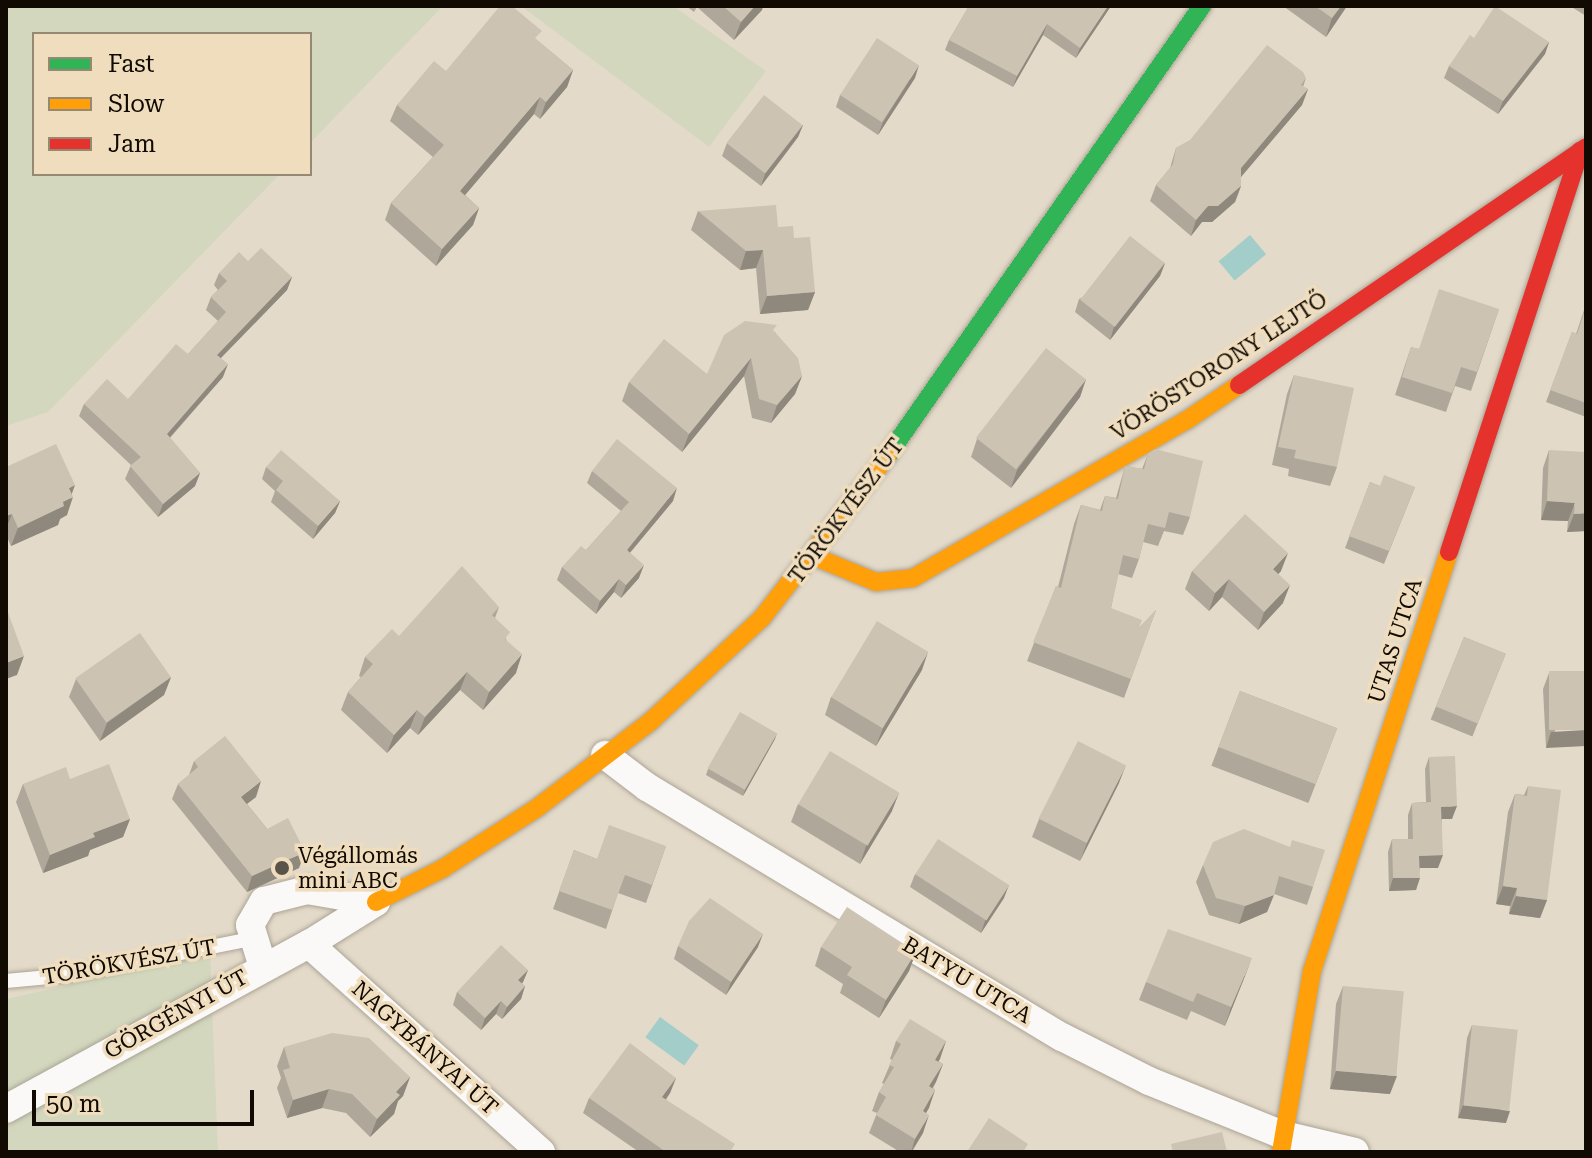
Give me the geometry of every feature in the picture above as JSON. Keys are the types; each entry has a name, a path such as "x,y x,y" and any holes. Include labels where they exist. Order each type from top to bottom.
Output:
{"street":[{"name":"TÖRÖKVÉSZ ÚT","path":"263,967 309,944 376,902 442,869 537,808 707,672 815,557 1202,6"},
{"name":"VÖRÖSTORONY LEJTŐ","path":"815,557 876,582 913,578 1187,420 1583,149"},
{"name":"UTAS UTCA","path":"1281,1143 1312,971 1583,149"},
{"name":"BATYU UTCA","path":"605,755 647,787 1062,1037 1281,1143 1355,1152"},
{"path":"263,967 251,939 250,925 264,901 284,892 307,890 376,902"},
{"name":"NAGYBÁNYAI ÚT","path":"309,944 541,1152"},
{"name":"GÖRGÉNYI ÚT","path":"6,1109 263,967"}],"lane":[{"name":"TÖRÖKVÉSZ ÚT","path":"6,981 71,975 251,939"}],"green space":[{"path":"6,6 443,6 312,141 312,32 32,32 32,176 278,176 48,412 6,426"},
{"path":"521,6 673,6 766,71 709,147"},
{"path":"210,954 218,1152 6,1152 6,999"}],"water":[{"path":"1250,235 1266,254 1235,281 1219,261"},
{"path":"660,1017 699,1045 684,1065 645,1037"}],"building":[{"path":"500,6 512,6 542,31 535,38 573,70 546,102 540,97 460,191 479,208 442,249 391,203 444,145 397,105 434,61 446,71"},
{"path":"723,6 755,6 741,22"},
{"path":"969,6 1108,6 1080,48 1047,24 1017,76 949,40"},
{"path":"1315,6 1341,6 1332,18"},
{"path":"1495,6 1549,42 1503,101 1449,66 1470,35 1474,38"},
{"path":"877,38 919,65 882,122 840,95"},
{"path":"1267,45 1303,72 1306,78 1301,85 1308,89 1241,168 1241,186 1218,206 1208,206 1196,220 1156,185 1173,164 1176,148 1190,140"},
{"path":"764,95 803,125 765,173 726,143"},
{"path":"776,205 778,227 793,226 794,238 810,237 815,292 767,296 763,250 746,251 698,211"},
{"path":"1130,236 1165,263 1115,327 1080,300"},
{"path":"261,248 292,277 217,355 228,364 167,434 200,473 163,504 130,466 141,457 84,404 107,379 128,399 176,344 188,354 226,312 211,297 227,281 219,273 239,252 248,261"},
{"path":"1439,289 1499,309 1477,372 1461,367 1452,393 1402,377 1411,347 1419,349"},
{"path":"1586,306 1586,403 1550,390 1572,332 1577,334"},
{"path":"745,321 777,325 773,330 798,358 802,376 777,405 759,399 751,358 689,434 629,382 664,339 707,374 724,335"},
{"path":"1046,348 1086,379 1016,469 976,438"},
{"path":"1294,375 1354,388 1337,467 1294,458 1296,450 1278,447"},
{"path":"617,439 677,488 627,550 644,565 626,585 619,579 600,601 562,567 581,546 586,550 629,502 592,471"},
{"path":"56,444 75,485 69,488 73,497 63,502 64,506 18,528 12,514 6,516 6,467"},
{"path":"1155,449 1203,461 1190,517 1169,512 1165,528 1148,524 1139,559 1123,555 1111,608 1142,620 1139,628 1156,610 1131,679 1033,642 1056,586 1061,588 1081,505 1102,511 1105,496 1118,499 1125,466 1144,469 1148,454"},
{"path":"281,450 340,501 318,526 276,490 283,481 266,467"},
{"path":"1549,450 1586,452 1586,513 1574,514 1575,503 1547,501"},
{"path":"1384,475 1415,487 1389,551 1349,536 1370,482 1380,486"},
{"path":"1245,514 1288,553 1273,569 1290,585 1264,612 1229,579 1215,593 1192,571"},
{"path":"462,566 499,607 492,615 510,632 505,639 522,654 489,692 467,672 425,717 417,710 394,735 348,692 373,664 365,657 392,629 399,636"},
{"path":"6,607 24,656 6,663"},
{"path":"877,621 928,652 883,728 831,697"},
{"path":"140,633 171,677 106,723 75,678"},
{"path":"1464,637 1506,654 1478,723 1436,707"},
{"path":"1549,671 1586,671 1586,730 1549,730"},
{"path":"1240,691 1337,728 1316,784 1218,747"},
{"path":"740,712 777,734 745,790 708,768"},
{"path":"225,736 261,781 241,797 267,829 288,818 305,852 252,876 178,784 198,767 194,761"},
{"path":"1078,741 1126,766 1087,843 1039,819"},
{"path":"830,751 899,793 867,846 798,804"},
{"path":"1455,756 1457,806 1441,807 1443,855 1419,856 1420,878 1393,878 1392,839 1413,839 1412,803 1431,802 1429,757"},
{"path":"109,764 130,819 93,833 95,837 50,855 23,784 66,767 70,779"},
{"path":"1528,786 1561,790 1547,900 1516,896 1517,888 1503,886 1515,794 1527,796"},
{"path":"609,825 666,846 652,885 625,875 612,910 559,891 574,850 597,859"},
{"path":"1244,829 1290,847 1292,840 1325,850 1313,887 1279,876 1274,895 1245,906 1216,898 1203,865 1213,842"},
{"path":"938,839 1009,885 986,921 915,874"},
{"path":"710,898 763,934 731,982 678,946 689,921"},
{"path":"847,907 916,952 886,1000 847,975 852,967 821,947"},
{"path":"1168,929 1252,958 1231,1007 1197,993 1193,1002 1146,982"},
{"path":"501,945 528,970 518,980 525,986 507,1007 501,1001 485,1018 457,992"},
{"path":"1343,986 1404,991 1396,1076 1336,1071"},
{"path":"910,1019 946,1041 935,1060 943,1064 929,1086 935,1090 923,1111 929,1115 915,1139 876,1115 886,1097 879,1092 894,1067 889,1065 901,1044 896,1041"},
{"path":"1472,1025 1518,1030 1509,1110 1464,1106"},
{"path":"332,1033 369,1038 410,1077 396,1092 400,1095 377,1119 352,1094 329,1089 293,1100 283,1070 290,1068 284,1047"},
{"path":"630,1043 676,1078 662,1097 735,1144 730,1152 666,1152 589,1098"},
{"path":"989,1118 1028,1144 1023,1152 967,1152"},
{"path":"1222,1132 1227,1152 1173,1152 1171,1144"}],"traffic: fast":[{"path":"888,455 1202,6"}],"traffic: slow":[{"path":"815,557 876,582 913,578 1187,420 1239,385"},
{"path":"376,902 442,869 537,808 650,722 762,618 888,455"},
{"path":"1281,1152 1312,971 1449,552"}],"traffic: jam":[{"path":"1239,385 1586,147"},
{"path":"1449,552 1580,151"}],"place":[{"name":"Végállomás mini ABC","path":"282,868"}]}
